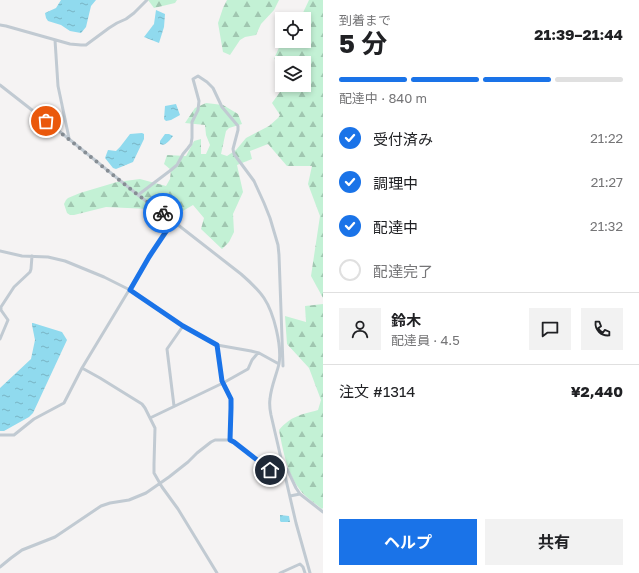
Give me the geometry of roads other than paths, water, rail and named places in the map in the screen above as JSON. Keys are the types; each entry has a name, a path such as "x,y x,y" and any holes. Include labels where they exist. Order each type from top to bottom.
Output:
{"street":[{"path":"0,25 55,40 78,45 86,44 117,23 126,19 147,0"},
{"path":"55,40 58,86 69,139"},
{"path":"138,195 172,170 191,144 192,122 200,105 192,79 198,76 213,88 222,107 238,126 233,149 234,154 254,181 270,218 278,245 283,366"},
{"path":"0,85 138,195 241,274 250,282 268,304 274,320 278,338 279,358 279,364 270,398 271,415 310,573"},
{"path":"0,435 14,435 34,420 64,403 82,368 149,257 173,221"},
{"path":"0,252 22,256 48,257 65,261 104,277 130,290 183,326 217,345 258,353 279,364"},
{"path":"0,339 8,320 1,308 14,287 30,272 32,256"},
{"path":"174,406 167,349 183,326"},
{"path":"217,345 223,383 231,399 230,440"},
{"path":"150,418 223,383 248,369 252,360 258,353"},
{"path":"82,368 142,404 145,408 154,428 154,471 160,483 178,509 217,573"},
{"path":"0,567 22,550 54,537 100,506 136,498 146,493 215,440 230,440 234,442 274,472 286,469 288,470 300,494 323,512"},
{"path":"290,496 300,494"},
{"path":"280,573 300,564 306,573"}],"water":[{"path":"61,0 96,0 91,6 86,27 81,33 70,31 61,25 48,21 46,18 45,13 56,8"},
{"path":"156,10 165,14 164,27 159,43 144,37 154,24"},
{"path":"176,104 180,115 166,121 164,119 165,106"},
{"path":"130,134 144,134 144,139 133,162 116,169 113,168 105,158 108,150 116,151"},
{"path":"165,134 173,136 166,144 162,145 160,144 160,141"},
{"path":"32,323 62,332 67,340 33,413 29,417 4,431 0,431 0,388 31,359 35,340"},
{"path":"280,515 289,516 290,522 281,522"}]}
